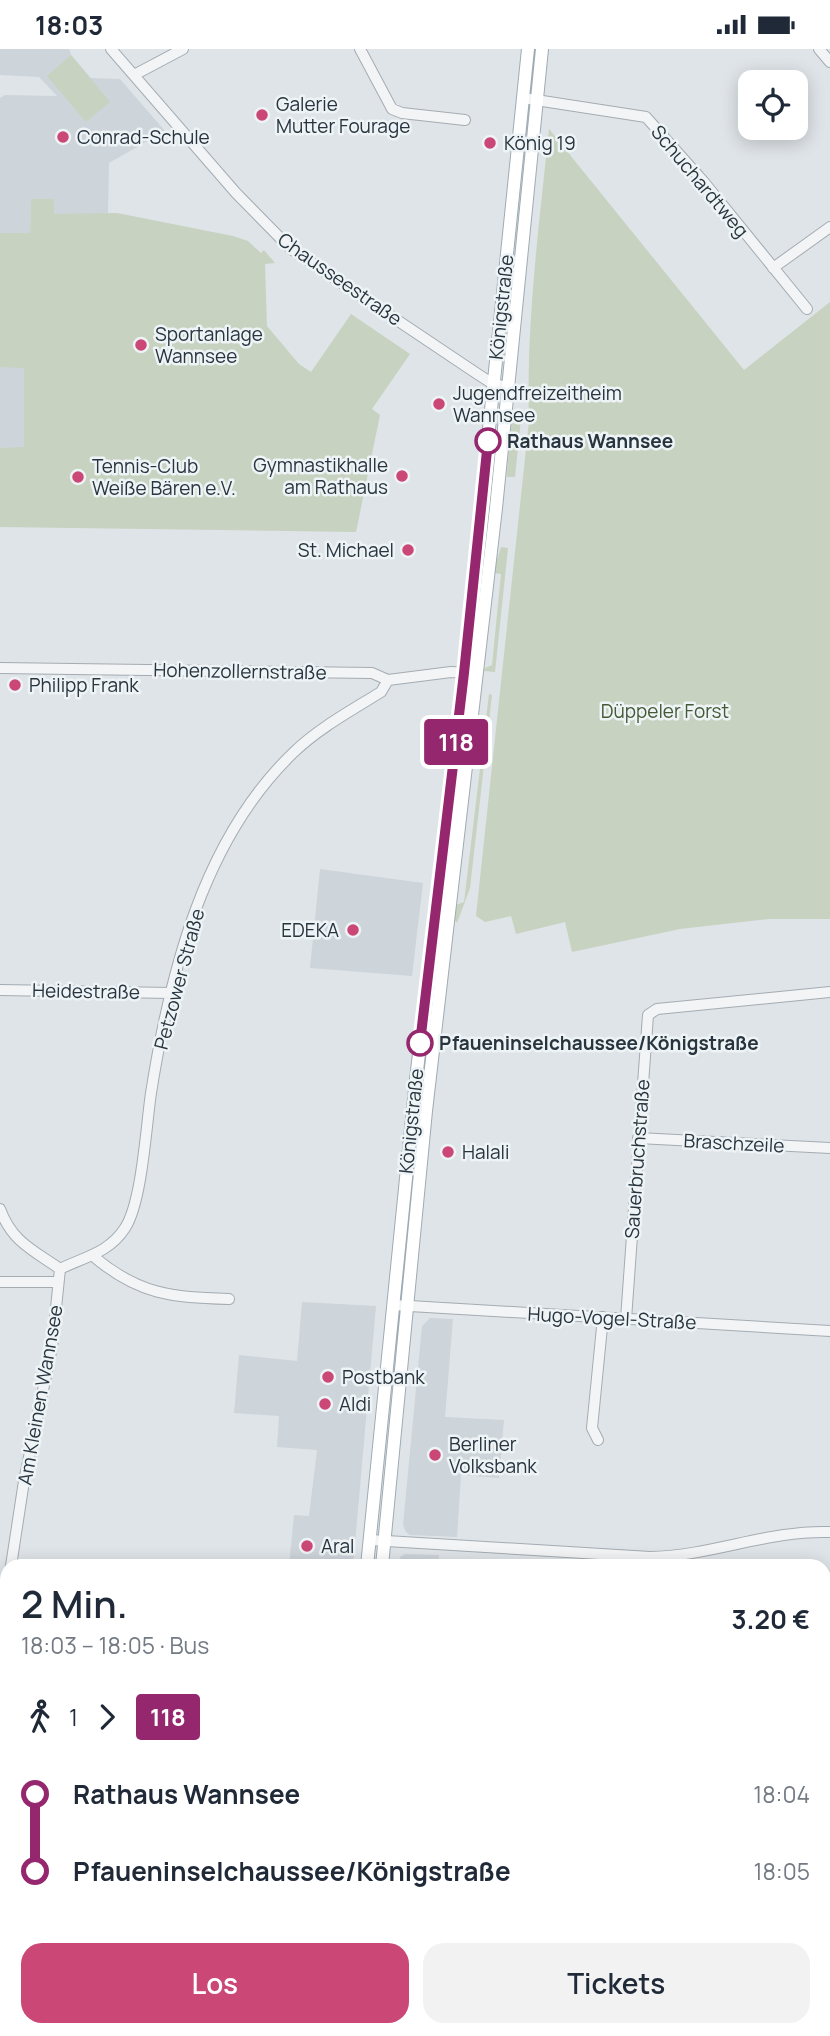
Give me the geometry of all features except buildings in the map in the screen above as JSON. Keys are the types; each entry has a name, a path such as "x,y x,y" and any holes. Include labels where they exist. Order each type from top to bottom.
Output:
{"main road":[{"name":"Königstraße","path":"369,1559 478,674 508,387 530,99 528,49"},
{"name":"Königstraße","path":"383,1559 418,1056 464,673 494,384 530,99 542,49"}],"street":[{"name":"Chausseestraße","path":"111,49 245,203 291,249 494,384 508,387"},
{"path":"134,75 183,49"},
{"path":"359,49 392,109 402,113 465,120"},
{"path":"819,50 830,62"},
{"name":"Schuchardtweg","path":"530,99 646,117 703,181 807,309"},
{"path":"773,268 830,227"},
{"name":"Hohenzollernstraße","path":"0,668 372,673 388,680 478,674"},
{"name":"Petzower Straße","path":"60,1269 93,1256 118,1238 136,1203 155,1069 171,993 193,918 222,850 259,791 296,750 381,692 388,680"},
{"name":"Heidestraße","path":"0,990 171,993"},
{"name":"Sauerbruchstraße","path":"626,1319 647,1022 652,1011 830,992"},
{"name":"Braschzeile","path":"639,1139 830,1148"},
{"path":"0,1209 6,1226 19,1242 60,1269"},
{"path":"93,1256 113,1273 138,1287 169,1295 229,1299"},
{"name":"Am Kleinen Wannsee","path":"12,1559 33,1433 50,1359 60,1269"},
{"path":"0,1282 58,1282"},
{"name":"Hugo-Vogel-Straße","path":"400,1305 830,1331"},
{"path":"598,1440 592,1428 603,1318"},
{"path":"370,1540 662,1557 714,1550 776,1534 830,1532"}],"shaded area":[{"name":"Conrad-Schule","path":"0,49 69,49 91,78 120,79 165,131 109,163 108,214 54,214 54,199 31,199 30,234 0,233 0,98 5,95 57,96 39,77 0,75"},
{"path":"0,367 24,367 24,448 0,448"},
{"path":"320,869 423,883 412,976 310,968"},
{"path":"302,1302 376,1306 354,1559 290,1559 294,1515 309,1516 317,1450 277,1447 279,1416 234,1413 239,1355 297,1361"},
{"path":"430,1318 453,1319 445,1417 504,1420 499,1478 461,1475 457,1537 410,1535 403,1525 422,1326"},
{"path":"405,1554 439,1555 439,1559 400,1557"}],"green space":[{"path":"71,55 110,102 86,122 47,76"},
{"name":"Düppeler Forst","path":"549,129 744,370 830,302 830,919 769,919 680,929 572,952 565,922 516,934 511,916 485,922 476,916 529,421 531,311"},
{"name":"Sportanlage Wannsee","path":"31,199 54,199 54,214 117,213 233,236 248,241 261,253 264,250 275,263 265,264 267,326 299,364 311,372 351,314 410,354 372,409 380,415 356,532 0,527 0,448 24,447 24,368 0,367 0,233 30,233"},
{"path":"512,418 521,419 515,477 507,477 507,471"},
{"path":"501,547 508,548 495,672 484,671 492,665 501,574 493,573"},
{"path":"489,694 492,695 470,888 457,923 454,919 456,905 464,902"}],"bus line":[{"name":"118","path":"420,1043 464,673 488,441"}],"place":[{"name":"Galerie Mutter Fourage","path":"262,115"},
{"name":"Conrad-Schule","path":"63,137"},
{"name":"König 19","path":"490,143"},
{"name":"Sportanlage Wannsee","path":"141,345"},
{"name":"Jugendfreizeitheim Wannsee","path":"439,404"},
{"name":"Rathaus Wannsee","path":"488,441"},
{"name":"Gymnastikhalle am Rathaus","path":"402,476"},
{"name":"Tennis-Club Weiße Bären e.V.","path":"78,477"},
{"name":"St. Michael","path":"408,550"},
{"name":"Philipp Frank","path":"15,685"},
{"name":"EDEKA","path":"353,930"},
{"name":"Pfaueninselchaussee/Königstraße","path":"420,1043"},
{"name":"Halali","path":"448,1152"},
{"name":"Postbank","path":"328,1377"},
{"name":"Aldi","path":"325,1404"},
{"name":"Berliner Volksbank","path":"435,1455"},
{"name":"Aral","path":"307,1546"}]}
